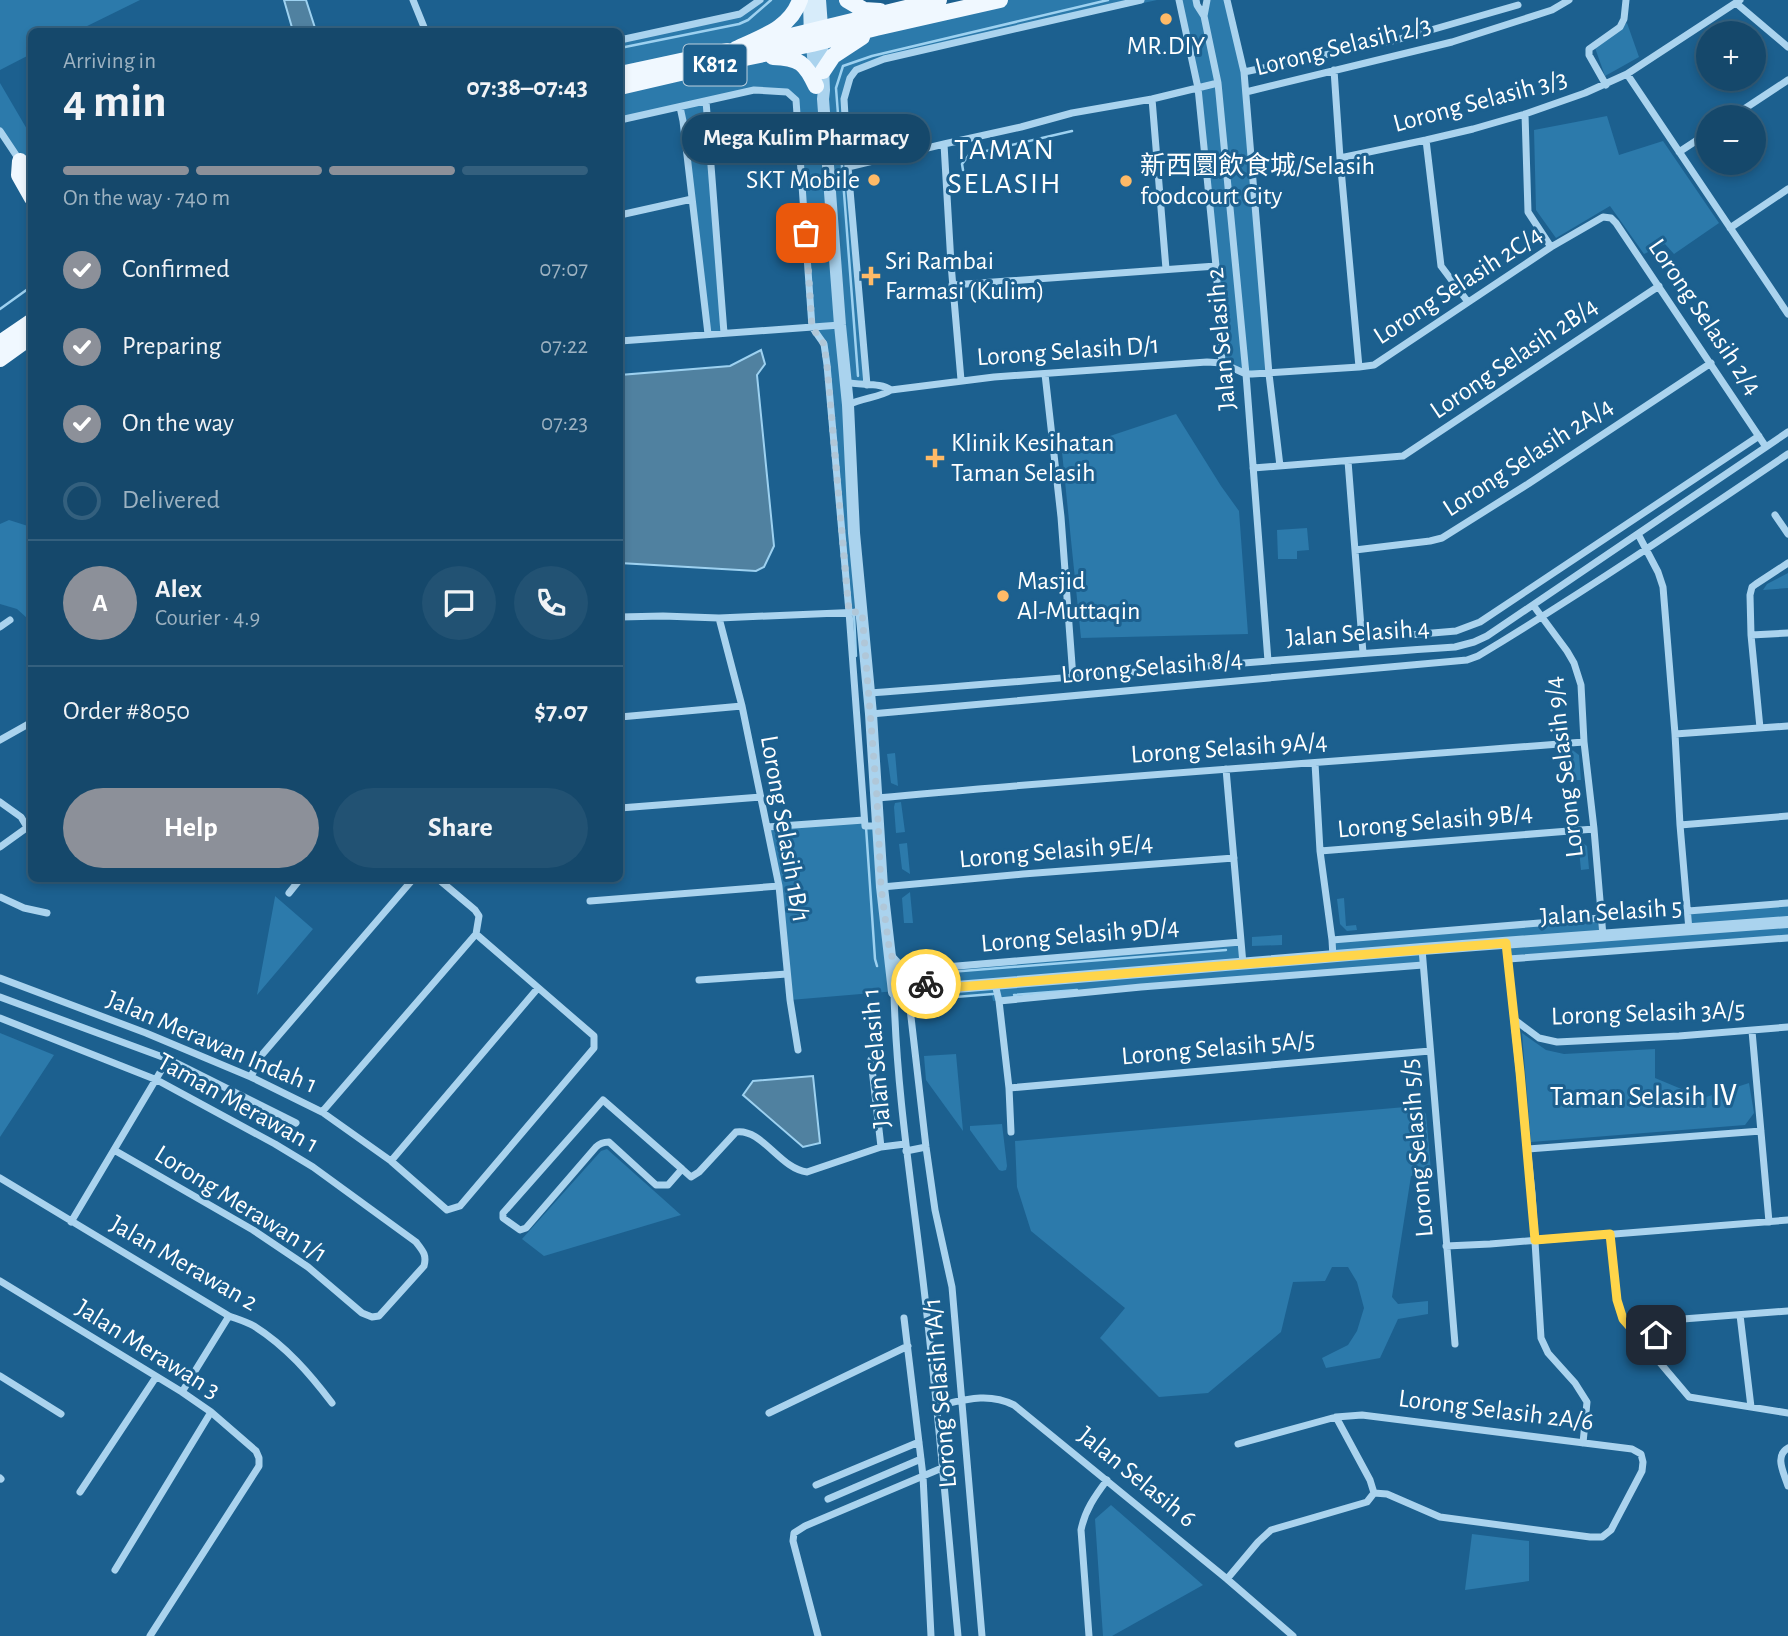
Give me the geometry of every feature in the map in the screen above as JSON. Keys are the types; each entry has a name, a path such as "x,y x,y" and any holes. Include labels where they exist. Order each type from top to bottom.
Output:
{"main road":[{"path":"743,53 787,22 800,0"},
{"path":"810,0 816,36"},
{"path":"816,36 819,0"},
{"path":"846,0 864,10 902,9"},
{"name":"K812","path":"623,86 816,36 939,0"},
{"name":"K812","path":"816,36 876,28 1000,0"},
{"path":"821,86 833,56 876,28"},
{"path":"743,53 790,58 800,62 821,86"},
{"name":"K812","path":"623,73 743,53"},
{"path":"20,161 19,175 28,191"},
{"path":"0,343 28,324"},
{"path":"0,359 28,340"}],"street":[{"path":"413,0 424,28"},
{"path":"623,39 740,14 760,0"},
{"path":"867,385 844,99 850,78 856,70 884,59 1141,0"},
{"path":"1179,0 1198,88 1216,266 1222,363"},
{"path":"1196,0 1204,16"},
{"path":"1204,16 1207,0"},
{"path":"1227,0 1244,72 1269,374 1280,466"},
{"name":"Lorong Selasih 2/3","path":"1246,92 1452,41 1552,10 1569,0"},
{"path":"1606,85 1589,55 1589,49 1620,27 1624,19 1626,0"},
{"path":"1788,47 1738,1 1627,74 1788,314"},
{"path":"1244,72 1396,40 1517,3 1525,19"},
{"name":"Jalan Selasih 2","path":"1204,16 1218,83 1246,374 1268,661"},
{"name":"Jalan Selasih 1","path":"816,36 848,405 855,612 869,693 881,887 894,992 906,1148 936,1406 958,1636"},
{"path":"1334,71 1359,367"},
{"name":"Lorong Selasih 3/3","path":"1340,158 1426,141 1525,114 1606,85 1627,74"},
{"path":"1750,105 1788,80"},
{"path":"848,167 1072,113 1153,99 1218,83"},
{"path":"623,119 754,90 783,90 796,100 812,327 824,344 855,612 864,820 865,827 879,826"},
{"path":"1153,99 1166,269"},
{"path":"706,101 724,333"},
{"path":"680,107 708,334"},
{"path":"1525,114 1528,212 1551,247"},
{"path":"0,131 28,173"},
{"path":"1426,141 1441,266 1468,302"},
{"path":"1679,152 1696,141"},
{"path":"944,144 961,380"},
{"path":"1730,228 1788,189"},
{"path":"623,214 692,199"},
{"name":"Lorong Selasih 2C/4","path":"1246,374 1374,365 1551,247 1603,217"},
{"name":"Lorong Selasih 2/4","path":"1603,217 1611,218 1616,223 1766,447"},
{"path":"953,285 1216,266"},
{"name":"Lorong Selasih 2B/4","path":"1253,468 1403,456 1660,286"},
{"path":"1780,303 1788,297"},
{"path":"623,341 840,325"},
{"name":"Lorong Selasih D/1","path":"891,390 961,380 1207,362 1222,363 1246,374"},
{"name":"Lorong Selasih 2A/4","path":"1355,550 1442,538 1711,363"},
{"path":"1045,374 1061,517 1073,678"},
{"path":"846,382 887,386 891,390 848,405"},
{"name":"Jalan Selasih 4","path":"869,693 1455,647 1474,642 1487,636 1788,432"},
{"path":"1362,639 1456,631 1480,622 1759,436"},
{"path":"1543,616 1647,550 1788,454 1777,440"},
{"path":"1348,461 1363,653"},
{"path":"1775,515 1788,534"},
{"path":"1638,534 1663,587 1689,930"},
{"path":"1760,728 1750,595 1752,587 1788,563"},
{"name":"Lorong Selasih 9/4","path":"1533,605 1567,650 1581,685 1603,936"},
{"path":"623,617 719,618 855,612"},
{"name":"Lorong Selasih 8/4","path":"871,714 1467,660 1543,616"},
{"name":"Lorong Selasih 1B/1","path":"719,618 741,706 779,886 787,974 798,1050"},
{"path":"0,626 10,620"},
{"path":"1751,635 1788,633"},
{"path":"1182,669 1184,686"},
{"path":"623,717 741,706"},
{"path":"0,740 28,724"},
{"path":"1675,734 1788,726"},
{"name":"Lorong Selasih 9A/4","path":"877,798 1584,742"},
{"path":"1315,763 1332,957"},
{"path":"1226,769 1243,964"},
{"path":"623,808 761,797"},
{"path":"0,802 28,824"},
{"path":"1680,825 1788,816"},
{"path":"767,827 864,820"},
{"path":"0,846 28,826"},
{"name":"Lorong Selasih 9B/4","path":"1321,851 1594,829"},
{"name":"Lorong Selasih 9E/4","path":"881,887 1234,858"},
{"path":"289,893 298,882"},
{"path":"251,1077 260,1057 411,882"},
{"path":"322,1112 476,934 479,916 442,882"},
{"path":"590,901 779,886"},
{"path":"0,897 24,908 47,913"},
{"path":"1688,911 1788,903"},
{"path":"1332,940 1601,918"},
{"name":"Jalan Selasih 5","path":"894,992 1788,922"},
{"path":"1672,931 1673,945"},
{"path":"391,1161 538,988 476,934"},
{"name":"Jalan Selasih 5","path":"1508,959 1788,938"},
{"name":"Lorong Selasih 9D/4","path":"910,976 922,969 1241,942"},
{"path":"1506,943 1528,1149 1541,1338 1548,1353 1575,1382 1587,1402 1583,1443"},
{"name":"Lorong Selasih 5/5","path":"1422,949 1455,1344"},
{"path":"890,954 910,976 929,985 944,988"},
{"path":"999,1001 1423,965"},
{"path":"699,981 787,974"},
{"name":"Jalan Merawan Indah 1","path":"0,978 146,1033 251,1077 322,1112 391,1161 447,1210 460,1206 594,1048 594,1036 538,988"},
{"path":"995,984 1009,1088 1011,1132"},
{"name":"Lorong Selasih 1A/1","path":"908,990 935,1210 952,1287 982,1636"},
{"path":"34,1011 41,993"},
{"path":"0,998 169,1059 296,1123"},
{"name":"Taman Merawan 1","path":"0,1018 157,1080 313,1167 416,1242 426,1258 424,1266 379,1316"},
{"name":"Lorong Selasih 3A/5","path":"1515,1020 1539,1038 1557,1042 1788,1027"},
{"path":"1752,1031 1769,1222"},
{"name":"Lorong Selasih 5A/5","path":"1009,1088 1430,1051"},
{"path":"71,1222 169,1059"},
{"path":"871,1060 881,1147"},
{"path":"682,1169 668,1185 656,1185 609,1142 600,1143 526,1228 520,1230 503,1217 503,1213 603,1100 682,1169 691,1177 699,1172 736,1132 752,1134 798,1171 807,1172 881,1147 926,1147"},
{"path":"1528,1149 1761,1131"},
{"name":"Lorong Merawan 1/1","path":"114,1150 253,1230 308,1268 362,1312 372,1317 379,1316"},
{"name":"Jalan Merawan 2","path":"0,1178 229,1316 253,1325 288,1352 332,1403"},
{"path":"1446,1246 1788,1220"},
{"path":"1610,1234 1617,1300 1623,1319 1689,1397 1788,1413"},
{"name":"Jalan Merawan 3","path":"0,1282 182,1392 211,1412 256,1451 259,1458 259,1466 150,1636"},
{"path":"1646,1345 1666,1326 1683,1319 1788,1311"},
{"path":"1740,1315 1751,1407"},
{"path":"182,1392 229,1316"},
{"path":"904,1318 923,1476 932,1636"},
{"path":"769,1413 908,1346"},
{"path":"0,1376 61,1415"},
{"path":"80,1492 156,1377"},
{"name":"Jalan Selasih 6","path":"936,1406 991,1397 1014,1405 1293,1636"},
{"path":"115,1570 211,1412"},
{"name":"Lorong Selasih 2A/6","path":"1238,1444 1336,1417 1362,1415 1632,1449 1641,1454 1643,1462 1642,1471 1611,1530 1602,1537 1440,1517 1387,1494 1374,1493"},
{"path":"1227,1579 1271,1530 1367,1502 1374,1493 1370,1480 1336,1417"},
{"path":"816,1485 919,1442"},
{"path":"1788,1448 1781,1455 1788,1486"},
{"path":"828,1499 921,1460"},
{"path":"817,1635 793,1541 796,1530 942,1468"},
{"path":"1089,1636 1081,1530 1090,1503 1107,1480"},
{"path":"1275,1636 1284,1629"}],"shaded area":[{"path":"0,0 140,0 83,28 28,28 28,56 0,70"},
{"path":"284,0 306,0 315,28 292,28"},
{"path":"760,0 810,0 810,31 623,73 623,39 739,14"},
{"path":"819,0 847,0 864,10 821,28"},
{"path":"1000,0 1157,0 884,59 856,70 846,91 867,385 847,383 862,612 850,612 824,344 812,327 797,106 791,94 754,90 706,101 724,333 708,334 680,108 623,119 623,87"},
{"path":"1179,0 1196,0 1204,15 1207,0 1227,0 1244,72 1269,374 1246,374 1222,363 1198,88"},
{"path":"1627,23 1639,57 1605,76 1594,45"},
{"path":"0,83 28,131 28,174 0,131"},
{"path":"1607,116 1619,155 1663,141 1719,223 1674,254 1665,244 1644,254 1610,206 1556,238 1536,210 1534,130"},
{"path":"761,350 765,364 757,375 774,546 764,567 756,571 623,563 623,375 730,366"},
{"path":"1176,414 1239,511 1248,634 1081,638 1062,452"},
{"path":"9,520 28,526 27,618 17,609 0,604 0,524"},
{"path":"1307,528 1309,550 1297,551 1297,559 1278,559 1277,530"},
{"path":"1788,573 1788,588 1763,590 1767,584"},
{"path":"1571,749 1579,755 1581,780 1573,780"},
{"path":"895,753 898,786 891,783 887,754"},
{"path":"901,802 905,832 896,833 894,807 895,803"},
{"path":"864,820 865,826 879,826 890,954 922,969 1241,942 1243,964 1332,957 1332,940 1601,918 1603,935 1689,930 1688,911 1788,903 1788,938 1508,959 1506,943 1423,949 1423,965 993,1001 992,995 952,998 952,1008 921,1010 927,1001 917,1000 908,990 790,1000 779,886 767,827"},
{"path":"1578,840 1587,846 1589,869 1581,870"},
{"path":"907,843 910,874 902,869 899,844"},
{"path":"910,892 913,923 904,923 902,898"},
{"path":"275,897 313,929 257,995"},
{"path":"1344,898 1346,926 1356,925 1357,930 1347,931 1340,924 1337,899"},
{"path":"1282,935 1282,945 1252,946 1252,937"},
{"path":"0,1033 54,1055 0,1137"},
{"name":"Taman Selasih Ⅳ","path":"1522,1033 1546,1050 1564,1054 1655,1049 1655,1078 1703,1098 1749,1083 1754,1113 1745,1125 1531,1142"},
{"path":"956,1054 963,1131 926,1080 924,1056"},
{"path":"813,1076 820,1143 803,1147 743,1095 753,1081"},
{"path":"1417,1106 1426,1114 1431,1171 1411,1176 1392,1297 1398,1304 1428,1301 1428,1314 1398,1319 1380,1358 1326,1368 1322,1358 1348,1345 1357,1331 1364,1308 1357,1282 1348,1267 1332,1267 1325,1281 1293,1282 1281,1332 1208,1393 1159,1397 1100,1338 1125,1308 1031,1231 1017,1187 1015,1141"},
{"path":"1002,1124 1007,1166 1006,1170 1002,1171 970,1130 970,1126"},
{"path":"607,1149 681,1215 544,1256 522,1239 601,1151"},
{"path":"1111,1505 1203,1585 1112,1636 1103,1636 1095,1519"},
{"path":"1472,1534 1529,1541 1529,1581 1465,1590"}],"waterway":[{"path":"623,47 739,24 748,20 771,0"},
{"path":"858,376 836,88 843,66 872,56 1108,0"},
{"path":"963,170 962,164 969,155 1072,131"},
{"path":"0,309 28,289"},
{"path":"854,614 856,656"},
{"path":"866,827 877,966"},
{"path":"925,974 1226,950"},
{"path":"1014,995 1077,990"},
{"path":"917,1000 993,994"}],"way so far":[{"path":"806,233 812,327 824,344 827,365 849,612 862,612 877,798 881,887 890,954 908,975 926,984"}],"place":[{"name":"MR.DIY","path":"1166,19"},
{"name":"SKT Mobile","path":"874,180"},
{"name":"新西圜飲食城/Selasih foodcourt City","path":"1126,181"},
{"name":"Mega Kulim Pharmacy","path":"806,233"},
{"name":"Sri Rambai Farmasi (Kulim)","path":"871,276"},
{"name":"Klinik Kesihatan Taman Selasih","path":"935,458"},
{"name":"Masjid Al-Muttaqin","path":"1003,596"}],"district":[{"name":"TAMAN SELASIH","path":"1005,167"},
{"name":"Taman Selasih Ⅳ","path":"1644,1097"}],"route":[{"path":"926,984 944,988 1506,943 1535,1240 1610,1234 1617,1300 1623,1319 1646,1345 1656,1335"}]}
